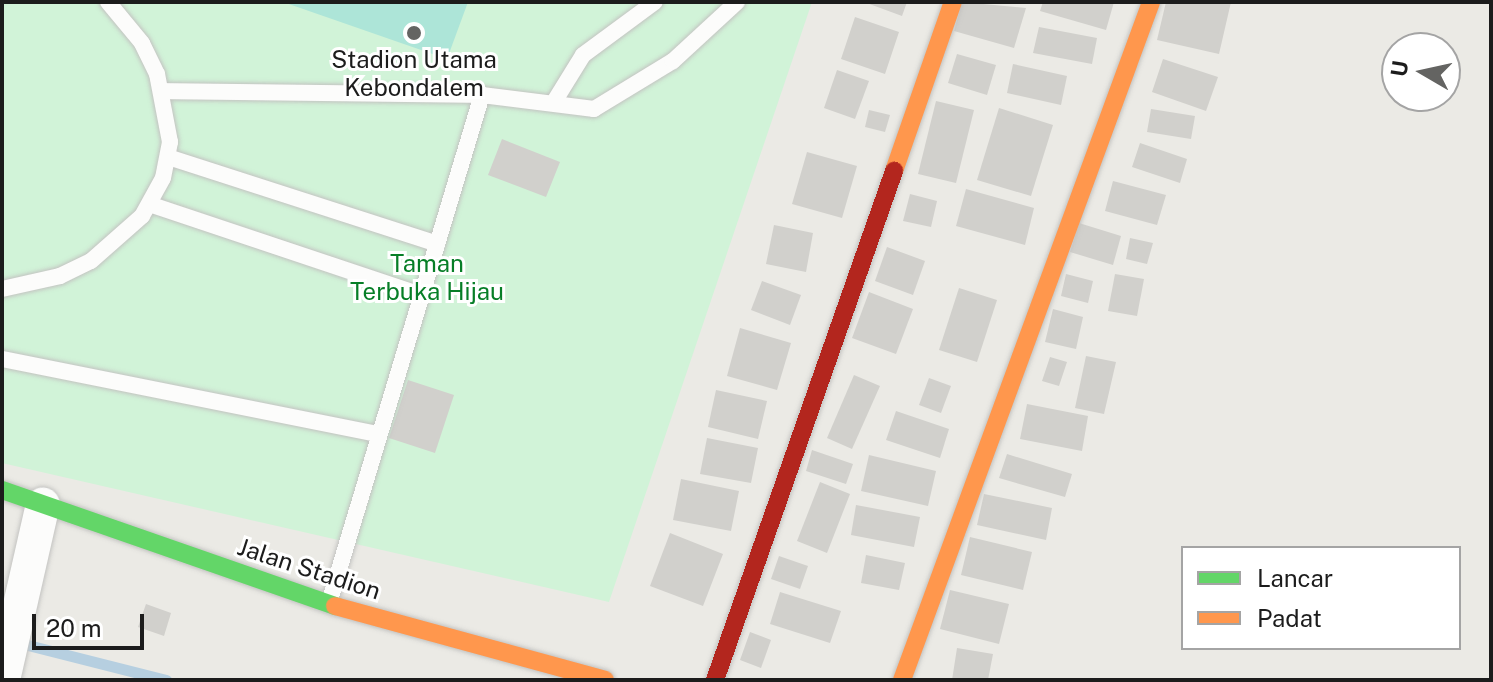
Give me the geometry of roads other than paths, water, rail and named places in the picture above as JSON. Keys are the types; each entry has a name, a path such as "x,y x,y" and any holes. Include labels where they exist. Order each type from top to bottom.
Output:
{"street":[{"path":"715,680 953,2"},
{"path":"902,680 1151,2"},
{"name":"Jalan Stadion","path":"2,490 328,604 605,680"},
{"path":"6,665 43,504"}],"lane":[{"path":"2,289 60,276 91,261 152,205 168,157 162,91 142,43 108,2"},
{"path":"554,102 583,55 655,2"},
{"path":"162,91 482,95 594,109 673,61 737,2"},
{"path":"328,604 482,95"},
{"path":"168,157 437,244"},
{"path":"152,205 421,295"},
{"path":"2,359 378,434"}],"waterway":[{"path":"16,642 166,680"}],"place":[{"name":"Stadion Utama Kebondalem","path":"414,33"}],"park label":[{"name":"Taman Terbuka Hijau","path":"427,278"}]}
